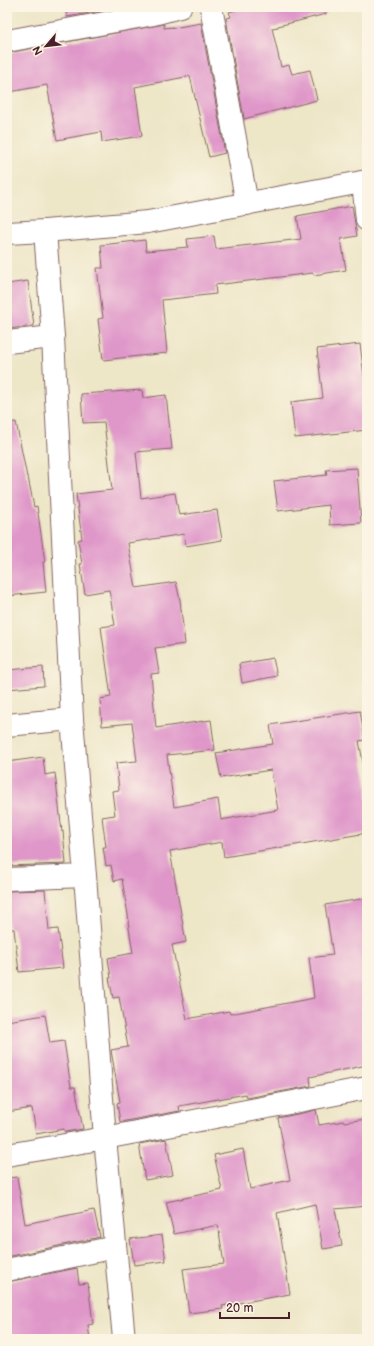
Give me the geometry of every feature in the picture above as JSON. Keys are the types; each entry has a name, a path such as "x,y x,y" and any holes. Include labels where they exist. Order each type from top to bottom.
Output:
{"street":[{"path":"7,42 154,14 180,7"},
{"path":"211,7 247,204"},
{"path":"7,233 148,222 365,182 367,220"},
{"path":"45,231 53,337 72,719 105,1138 124,1339"},
{"path":"7,342 53,337"},
{"path":"7,725 72,719"},
{"path":"7,879 85,876"},
{"path":"7,1155 105,1138 367,1088"},
{"path":"7,1270 115,1247"}],"building":[{"path":"65,7 123,7 67,17"},
{"path":"248,7 325,7 326,14 272,28 281,67 289,65 292,74 310,70 317,100 244,119 226,18 231,17 229,12"},
{"path":"201,23 225,153 209,157 190,76 135,87 142,136 102,142 101,132 57,140 47,85 10,92 7,76 7,53 164,24 164,28 173,28"},
{"path":"352,206 357,236 341,239 346,270 314,275 313,273 215,285 216,294 162,300 167,353 103,360 98,319 103,318 97,268 103,268 101,245 145,240 146,251 188,247 187,239 214,236 216,249 301,239 297,216"},
{"path":"28,281 34,326 7,329 7,284"},
{"path":"360,344 367,400 367,430 295,438 291,402 323,398 317,349"},
{"path":"142,390 143,398 166,395 172,449 136,452 141,498 175,493 179,515 217,510 222,540 186,546 184,534 128,543 136,588 176,582 180,600 185,644 155,648 159,673 151,674 156,728 211,720 215,750 167,755 174,807 218,799 221,820 278,810 271,770 221,778 216,753 273,744 270,725 360,711 365,740 359,741 367,783 367,833 224,857 222,842 170,851 186,942 172,945 187,1019 229,1011 230,1014 314,998 309,958 333,955 325,905 367,898 367,1065 310,1077 311,1086 247,1098 246,1094 179,1106 180,1111 120,1122 117,1103 120,1102 111,1050 128,1047 119,997 113,998 109,978 111,978 108,958 133,953 122,879 114,881 111,865 106,866 103,847 106,847 102,817 115,815 112,791 119,790 116,763 137,761 132,723 102,726 100,699 111,697 101,627 115,625 109,590 85,594 80,564 82,564 78,540 82,539 76,494 112,490 104,422 83,423 81,394"},
{"path":"16,422 34,507 37,506 45,562 43,562 46,592 7,596 7,423"},
{"path":"357,468 361,523 330,525 329,505 278,511 274,481 327,475 326,470"},
{"path":"273,658 277,676 242,683 239,664"},
{"path":"43,667 44,686 7,689 7,670"},
{"path":"43,757 45,775 55,773 66,864 7,866 7,762"},
{"path":"45,890 49,930 58,929 63,968 19,972 14,929 9,929 7,891"},
{"path":"45,1015 50,1043 64,1041 71,1087 75,1087 83,1129 65,1132 64,1129 36,1134 32,1108 7,1112 7,1021"},
{"path":"316,1110 319,1125 367,1119 367,1206 335,1209 342,1246 323,1249 315,1204 277,1213 290,1294 222,1306 223,1309 189,1313 183,1269 224,1264 218,1225 174,1234 166,1202 222,1190 214,1155 243,1149 250,1189 290,1180 278,1118"},
{"path":"166,1139 173,1175 145,1180 139,1144"},
{"path":"17,1177 25,1224 94,1210 100,1237 7,1257 7,1178"},
{"path":"162,1235 166,1261 134,1265 130,1239"},
{"path":"77,1268 79,1284 88,1283 93,1324 88,1325 90,1339 7,1339 7,1282"}]}
